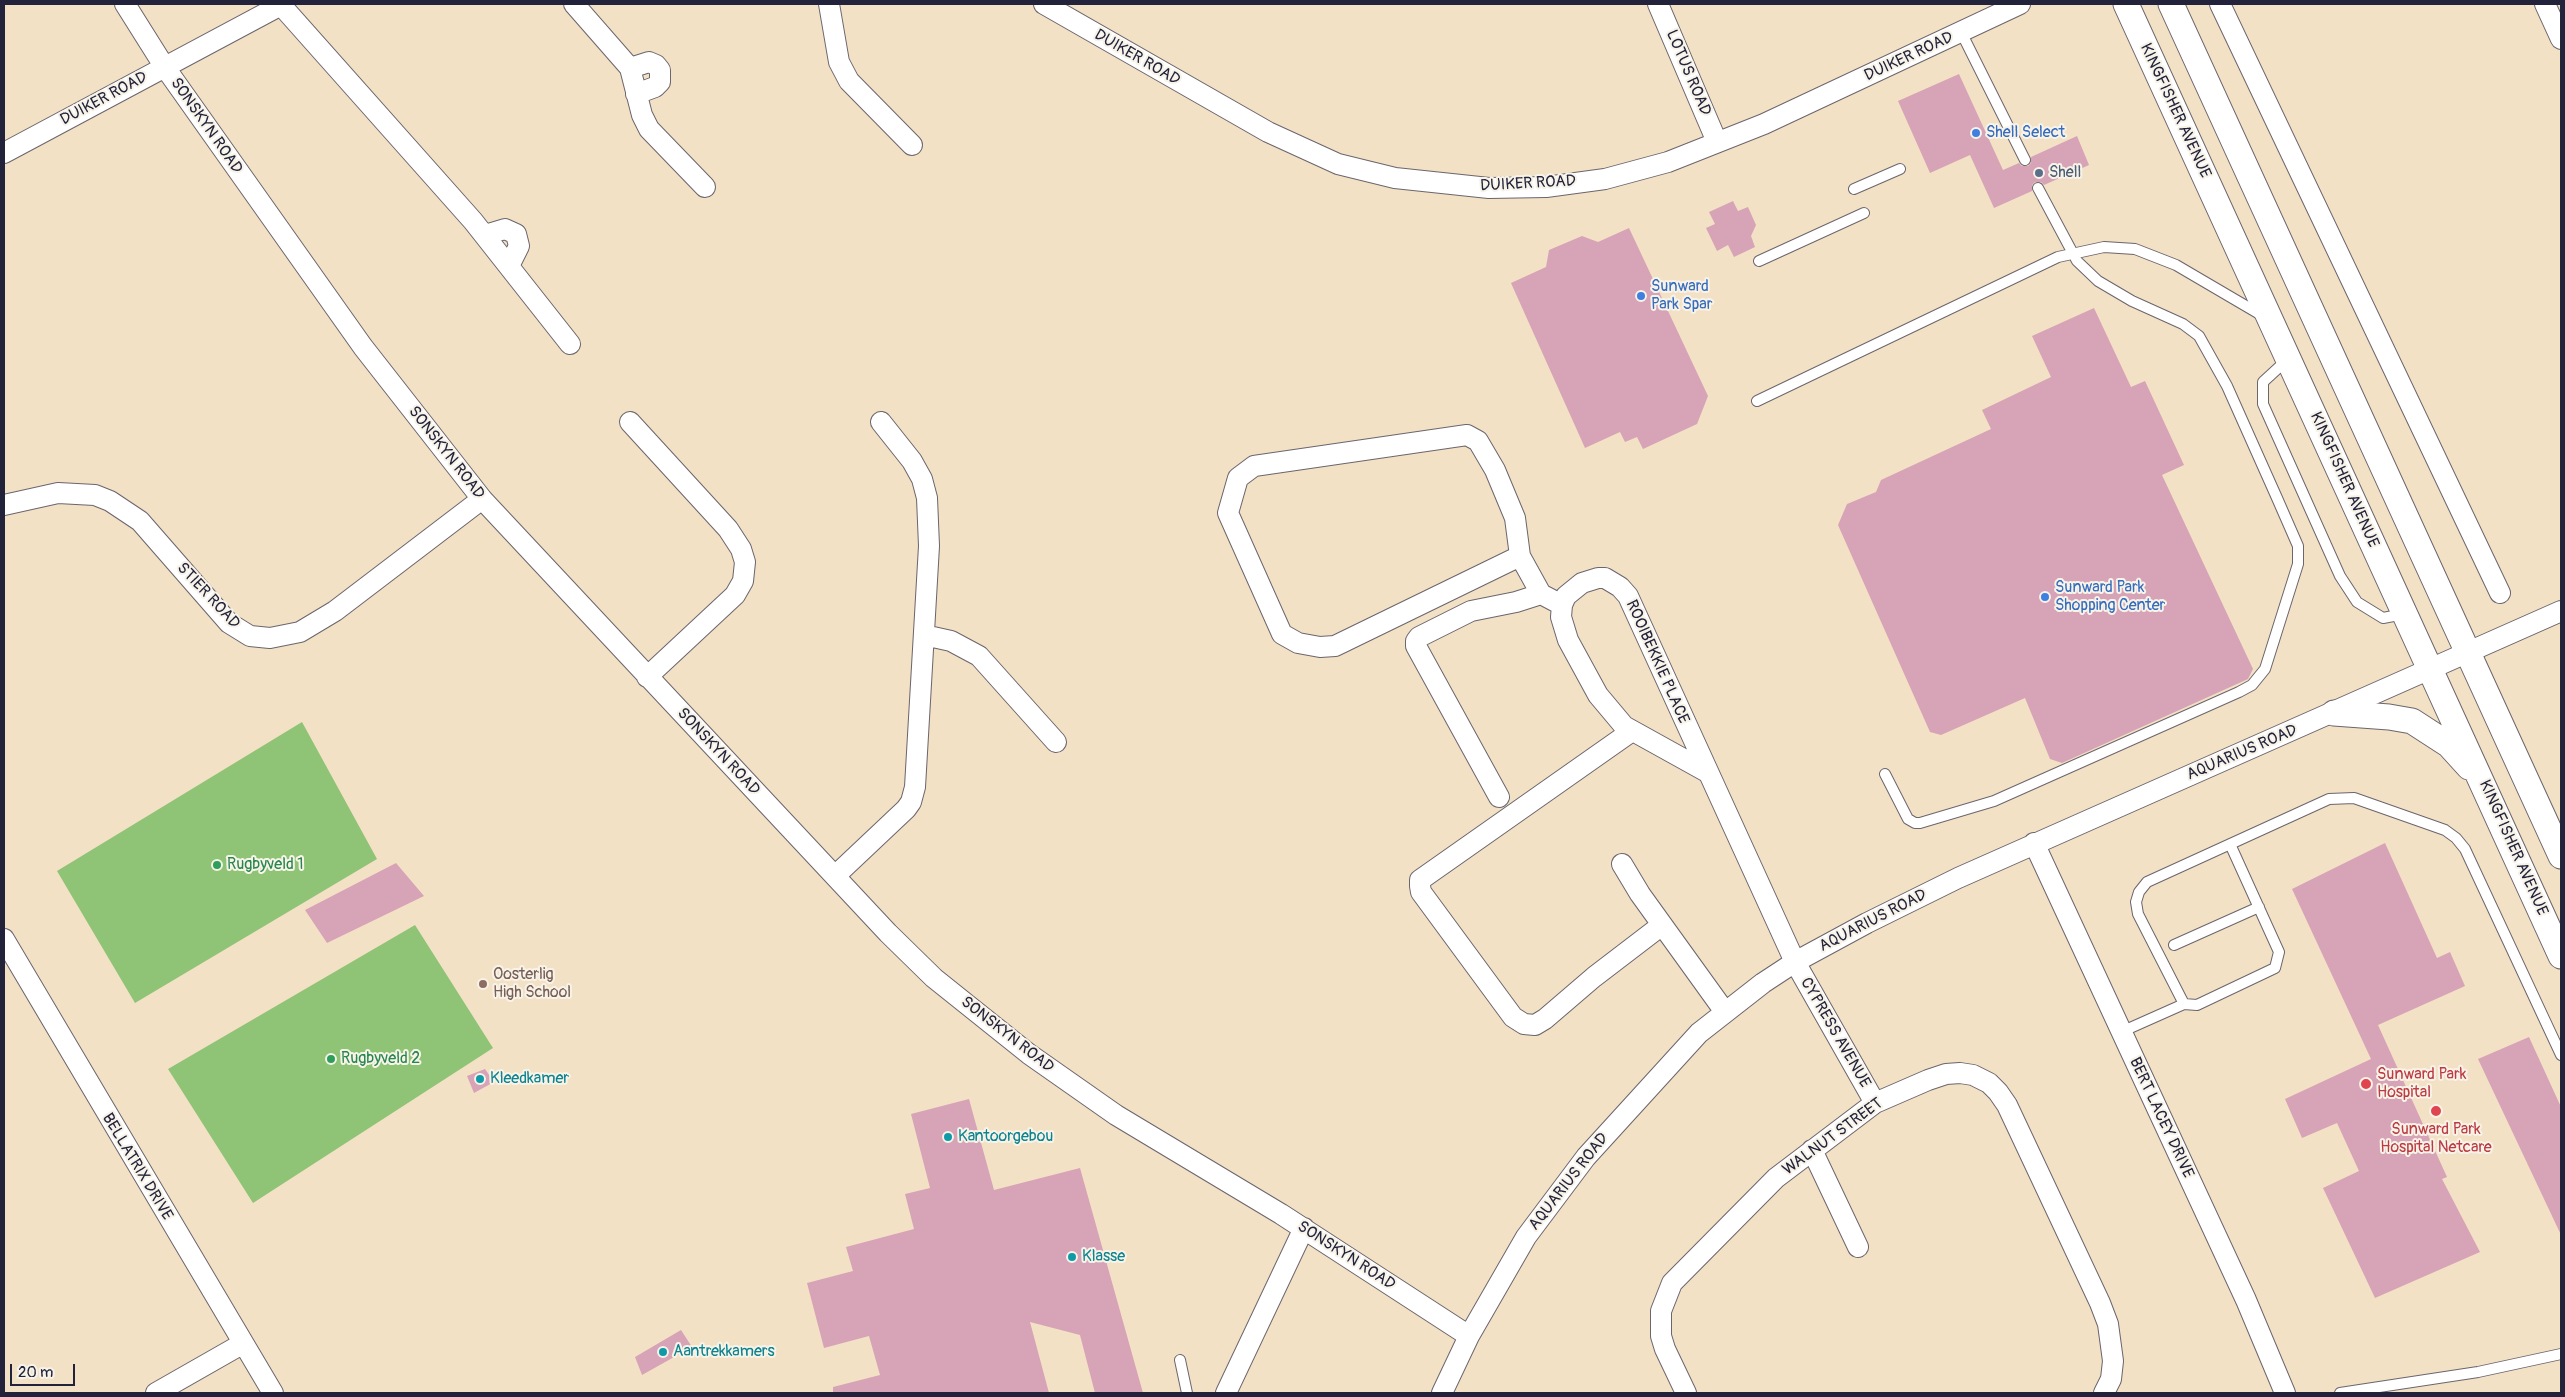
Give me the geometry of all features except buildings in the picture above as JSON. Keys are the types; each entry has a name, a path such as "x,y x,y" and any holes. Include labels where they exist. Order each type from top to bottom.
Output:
{"street":[{"name":"SONSKYN ROAD","path":"125,4 164,66 363,347 482,499 647,677 934,978 1029,1054 1116,1115 1304,1228 1469,1336"},
{"name":"DUIKER ROAD","path":"4,153 282,4"},
{"path":"282,4 485,235 505,229 516,234 519,246 509,266 570,344"},
{"path":"574,4 630,68 642,115 649,129 705,187"},
{"path":"829,4 839,62 848,81 912,145"},
{"name":"DUIKER ROAD","path":"1044,4 1268,132 1338,164 1395,178 1489,188 1546,187 1605,179 1668,162 1764,124 2020,4"},
{"name":"LOTUS ROAD","path":"1658,4 1717,142"},
{"name":"KINGFISHER AVENUE","path":"2126,4 2561,956"},
{"path":"2171,4 2561,856"},
{"path":"2220,4 2500,593"},
{"path":"2545,4 2561,39"},
{"path":"630,68 649,62 656,65 660,70 660,82 655,87 636,94"},
{"path":"630,422 728,529 741,549 745,562 743,581 735,595 647,677"},
{"path":"835,876 911,802 915,787 929,546 927,498 922,479 912,461 881,422"},
{"path":"1520,556 1336,646 1320,647 1298,643 1282,634 1228,513 1238,478 1254,466 1467,435 1478,441 1495,470 1515,518 1520,556 1541,594 1562,605 1563,630 1580,665 1608,709 1632,731 1707,772"},
{"name":"STIER ROAD","path":"4,506 58,493 95,495 110,501 140,521 229,623 250,636 270,638 300,632 322,620 482,499"},
{"name":"ROOIBEKKIE PLACE","path":"1562,605 1574,588 1590,580 1605,578 1620,587 1634,608 1795,962"},
{"path":"1499,797 1416,646 1416,640 1471,612 1516,602 1541,594"},
{"name":"AQUARIUS ROAD","path":"1442,1393 1469,1336 1526,1237 1586,1157 1699,1033 1795,962 1884,915 2034,844 2561,611"},
{"path":"924,635 951,641 979,656 1056,742"},
{"path":"2334,713 2389,717 2412,722 2449,745 2483,782"},
{"path":"1632,731 1420,880 1420,886 1421,892 1513,1017 1524,1024 1535,1025 1545,1019 1594,976 1662,925"},
{"name":"BERT LACEY DRIVE","path":"2034,844 2246,1300 2285,1393"},
{"path":"1622,864 1662,925 1725,1012"},
{"name":"BELLATRIX DRIVE","path":"4,939 242,1344 273,1393"},
{"name":"CYPRESS AVENUE","path":"1795,962 1875,1103"},
{"name":"WALNUT STREET","path":"1686,1393 1665,1349 1662,1336 1661,1311 1672,1283 1744,1208 1812,1150 1875,1103 1946,1074 1973,1075 1989,1083 2007,1105 2108,1324 2113,1361 2111,1379 2104,1393"},
{"path":"1812,1150 1858,1247"},
{"path":"1226,1393 1304,1228"},
{"path":"156,1393 242,1344"}],"lane":[{"path":"1961,32 2024,160"},
{"path":"1854,189 1900,169"},
{"path":"1885,774 1908,818 1920,824 1994,800 2239,692 2252,685 2265,669 2298,564 2298,546 2228,386 2199,336 2174,320 2113,291 2098,280 2072,253 2038,188"},
{"path":"1759,261 1864,213"},
{"path":"1757,401 2058,257 2104,247 2121,246 2150,254 2176,265 2270,320"},
{"path":"2289,358 2262,382 2262,404 2340,576 2357,602 2384,618 2405,614"},
{"path":"2184,1004 2138,914 2136,902 2139,892 2147,882 2330,799 2354,798 2445,830 2456,838 2465,849 2561,1056"},
{"path":"2122,1032 2184,1004 2197,1005 2275,968 2279,952 2230,844"},
{"path":"2174,945 2259,906"},
{"path":"2340,1393 2478,1372 2561,1354"},
{"path":"1180,1360 1187,1393"}],"green space":[{"name":"Rugbyveld 1","path":"302,722 377,859 135,1003 57,871"},
{"name":"Rugbyveld 2","path":"415,925 493,1048 253,1203 168,1069"}],"place":[{"name":"Shell Select","path":"1976,133"},
{"name":"Shell","path":"2039,173"},
{"name":"Sunward Park Spar","path":"1641,296"},
{"name":"Sunward Park Shopping Center","path":"2045,597"},
{"name":"Rugbyveld 1","path":"217,865"},
{"name":"Oosterlig High School","path":"483,984"},
{"name":"Rugbyveld 2","path":"331,1059"},
{"name":"Kleedkamer","path":"480,1079"},
{"name":"Sunward Park Hospital","path":"2366,1084"},
{"name":"Sunward Park Hospital Netcare","path":"2436,1111"},
{"name":"Kantoorgebou","path":"948,1137"},
{"name":"Klasse","path":"1072,1257"},
{"name":"Aantrekkamers","path":"663,1352"}]}
